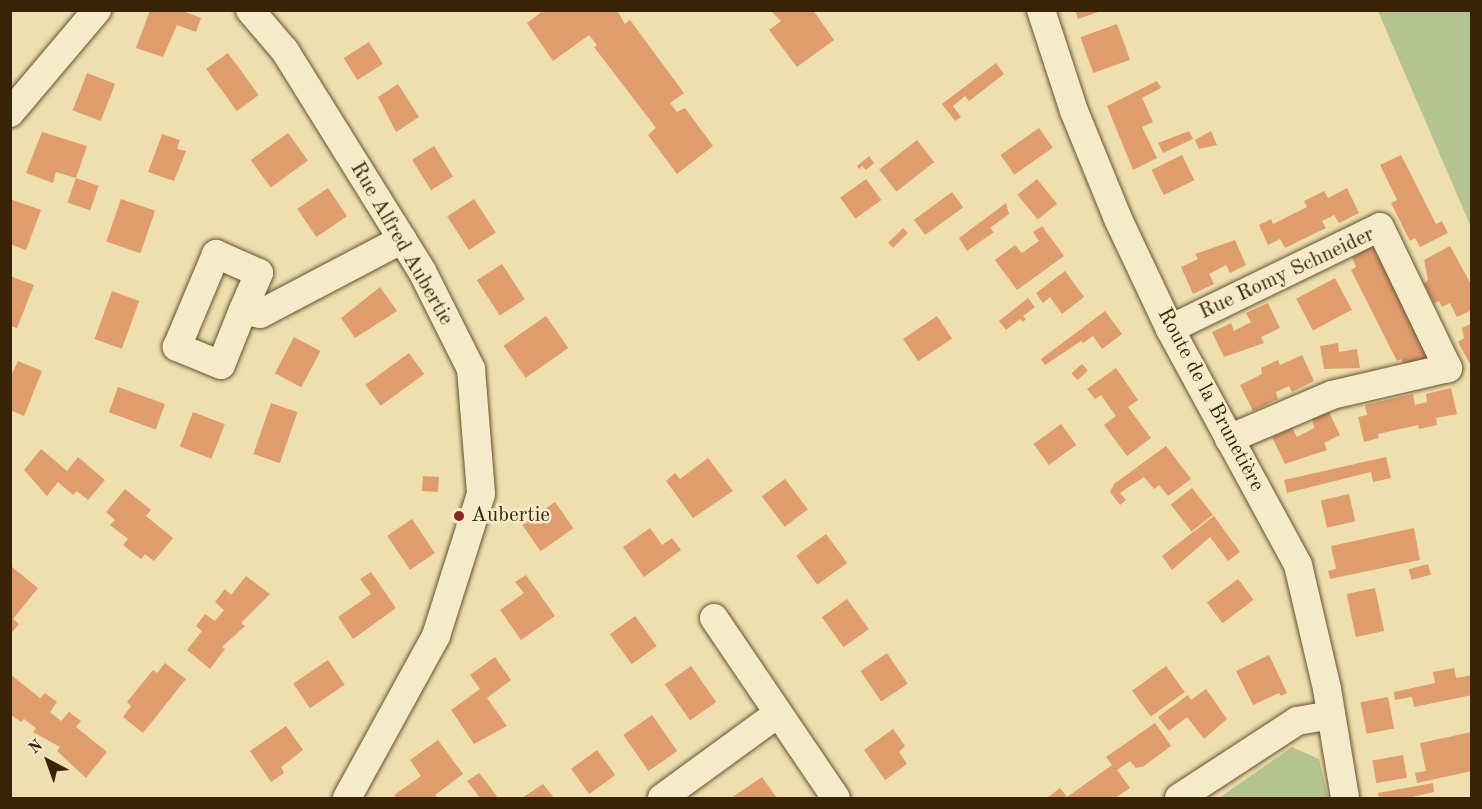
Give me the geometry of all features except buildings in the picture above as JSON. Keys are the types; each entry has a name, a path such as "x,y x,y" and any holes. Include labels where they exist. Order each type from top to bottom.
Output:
{"street":[{"path":"10,113 97,10"},
{"name":"Rue Alfred Aubertie","path":"250,10 285,51 403,239 471,369 481,494 436,636 346,798"},
{"name":"Route de la Brunetière","path":"1041,10 1074,111 1170,329 1298,565 1346,798"},
{"name":"Rue Romy Schneider","path":"1170,329 1380,227 1448,368 1332,395 1229,439"},
{"path":"243,310 260,314 403,239"},
{"path":"714,618 836,798"},
{"path":"662,798 777,714"},
{"path":"1179,798 1296,721 1330,715"}],"green space":[{"path":"1378,11 1471,11 1471,227"},
{"path":"1292,747 1319,759 1328,798 1219,798"}],"place":[{"name":"Aubertie","path":"459,516"}]}
